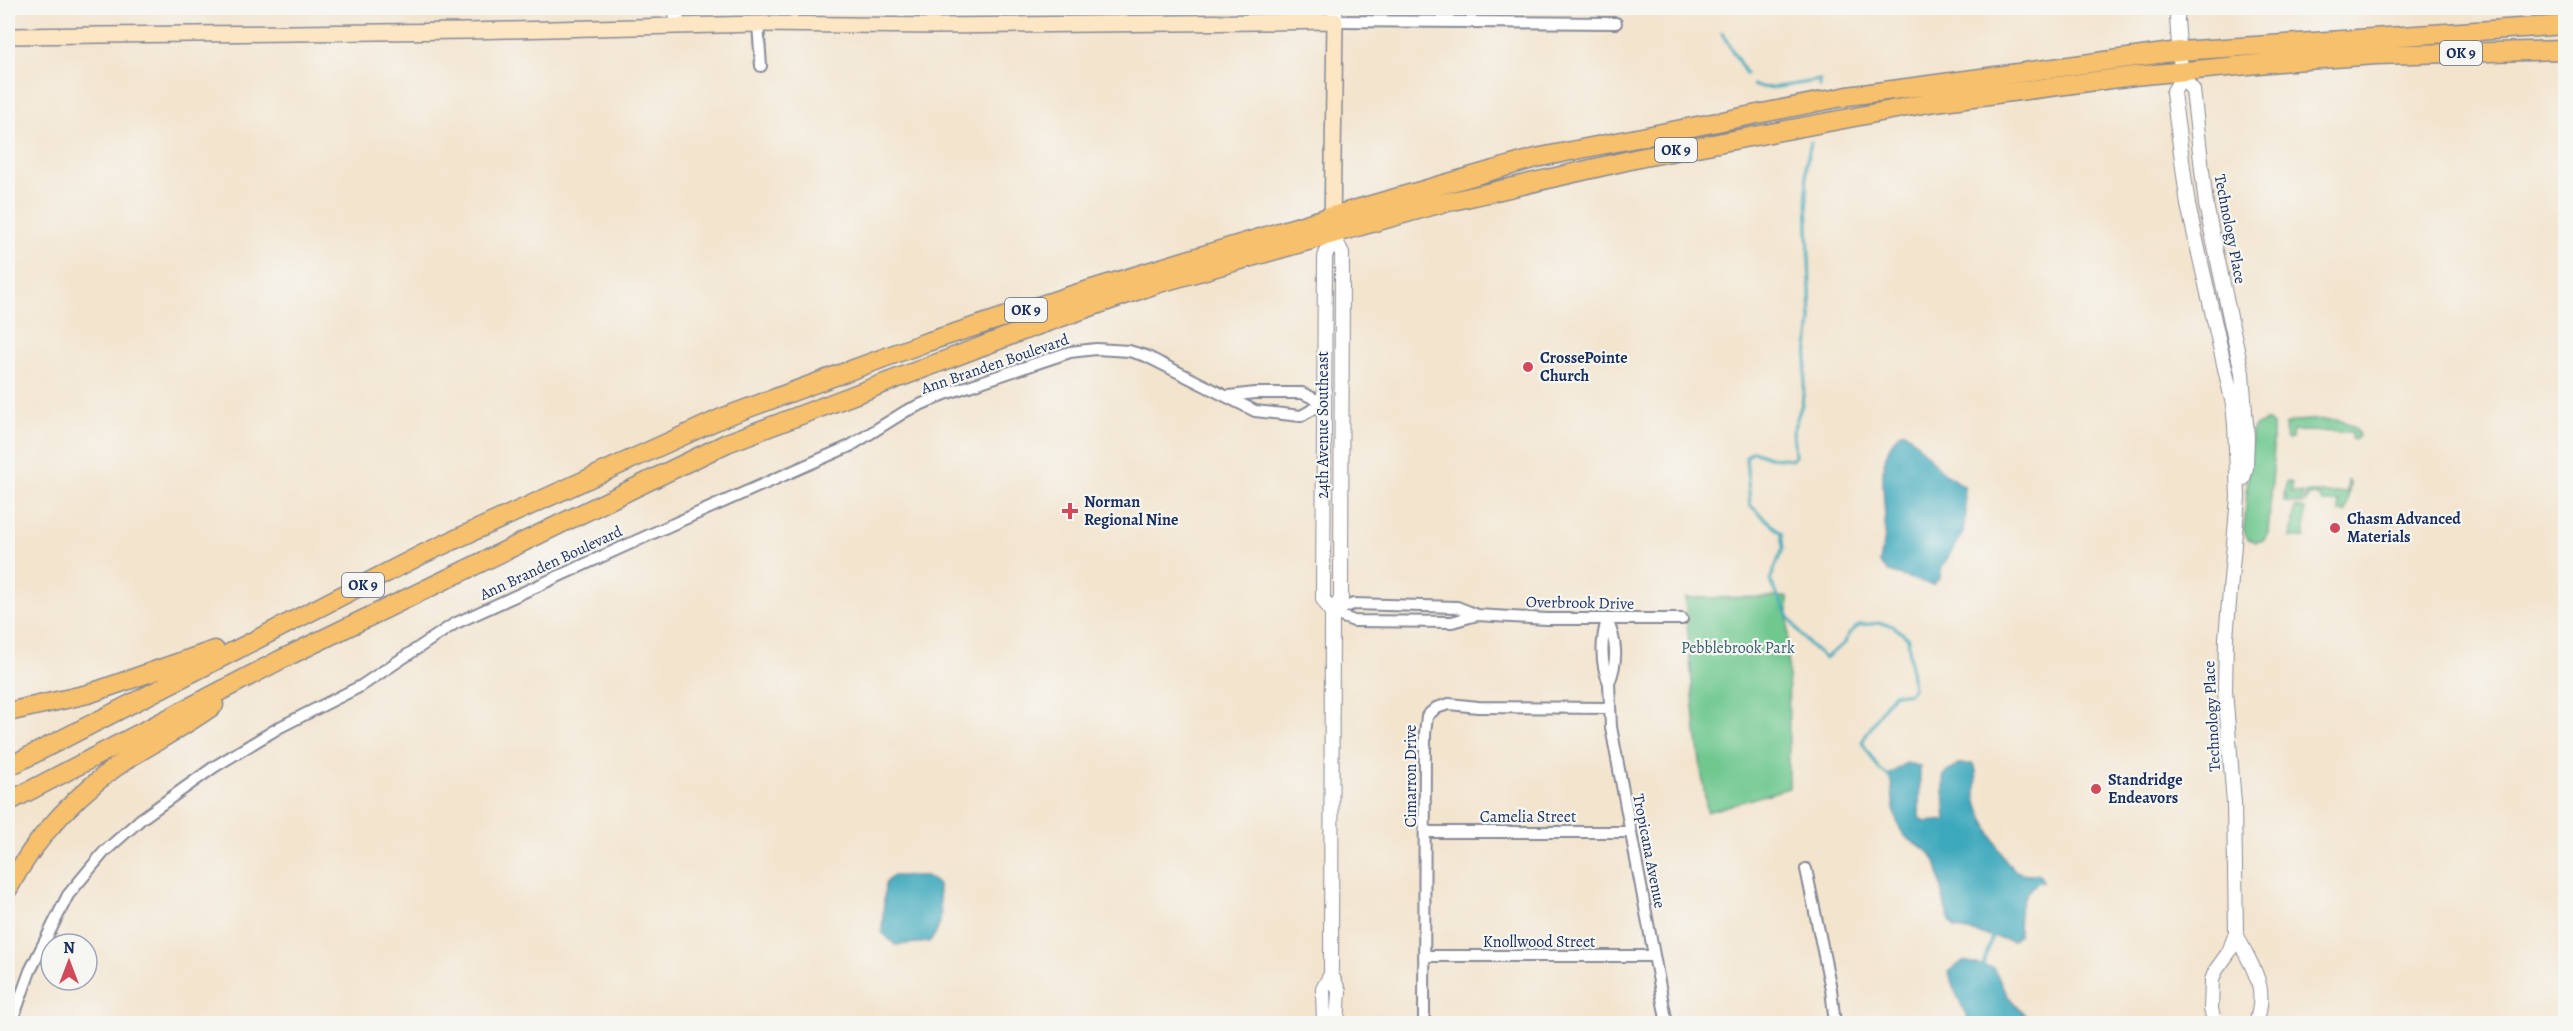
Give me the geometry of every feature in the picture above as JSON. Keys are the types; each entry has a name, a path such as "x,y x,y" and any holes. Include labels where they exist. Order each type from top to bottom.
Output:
{"highway":[{"name":"OK 9","path":"8,801 280,660 727,443 1030,328 1135,291 1332,229 1536,158 1825,101 2179,51 2565,25"},
{"name":"OK 9","path":"8,767 461,536 724,417 924,343 1080,293 1332,229 1639,158 1928,103 2357,56 2565,50"},
{"path":"8,712 88,694 263,635"},
{"path":"8,889 33,848 52,825 96,782 132,756 179,730 280,660"}],"main road":[{"path":"8,36 445,31 758,24 937,26 1335,14"},
{"name":"24th Avenue Southeast","path":"1332,229 1335,14"}],"street":[{"path":"676,8 676,26"},
{"name":"Technology Place","path":"2178,8 2181,74 2173,93 2188,206 2233,404 2238,497 2226,638 2225,691 2234,802 2236,933 2229,952 2212,980 2211,1010 2215,1023"},
{"path":"1335,14 1616,23"},
{"path":"758,24 761,66"},
{"name":"24th Avenue Southeast","path":"1332,229 1325,257 1323,599 1332,612"},
{"name":"24th Avenue Southeast","path":"1332,229 1342,254 1341,599 1332,612 1331,974 1339,992 1337,1023"},
{"name":"Ann Branden Boulevard","path":"11,1023 30,971 68,895 104,852 141,819 214,767 280,727 361,686 454,624 660,529 850,446 906,411 926,402 1070,352 1096,349 1129,351 1146,356 1255,411 1301,416 1324,403"},
{"path":"1228,396 1254,393 1302,393 1324,403"},
{"name":"Overbrook Drive","path":"1332,612 1353,604 1436,605 1457,607 1478,615"},
{"name":"Overbrook Drive","path":"1332,612 1354,621 1452,622 1478,615 1608,620 1682,619"},
{"name":"Tropicana Avenue","path":"1608,620 1603,635 1603,669 1609,683 1611,727 1667,1023"},
{"name":"Cimarron Drive","path":"1424,1023 1425,723 1430,712 1449,704 1478,707 1610,708"},
{"name":"Camelia Street","path":"1426,832 1630,832"},
{"path":"1806,868 1831,989 1835,1023"},
{"name":"Technology Place","path":"2236,933 2259,978 2261,1002 2256,1023"},
{"name":"Knollwood Street","path":"1424,956 1654,956"},
{"name":"24th Avenue Southeast","path":"1324,1023 1323,989 1331,974"}],"green space":[{"path":"2320,419 2340,421 2355,428 2359,436 2355,440 2352,439 2352,432 2293,431 2292,439 2288,440 2285,425 2293,421"},
{"path":"2264,421 2269,421 2273,425 2273,469 2268,533 2264,540 2256,542 2248,539 2244,531 2251,434 2254,427"},
{"path":"2287,481 2292,483 2292,492 2302,493 2302,504 2284,502 2284,497 2287,497 2284,495"},
{"path":"2348,481 2350,483 2346,512 2339,512 2339,502 2322,502 2320,497 2313,495 2305,502 2305,493 2347,493"},
{"path":"2295,507 2305,509 2305,538 2291,538"},
{"name":"Pebblebrook Park","path":"1788,597 1789,788 1707,812 1696,732 1685,598"}],"water":[{"path":"1901,432 1906,432 1945,474 1964,486 1966,513 1963,532 1942,567 1940,578 1932,585 1889,572 1880,563 1885,535 1884,467 1886,455"},
{"path":"1906,763 1920,766 1919,818 1926,822 1946,820 1943,776 1958,764 1974,764 1978,803 1986,824 2005,859 2016,871 2024,874 2039,874 2043,881 2029,889 2025,896 2020,911 2019,935 2012,941 1955,928 1950,921 1936,862 1930,853 1902,832 1896,818 1890,774"},
{"path":"892,876 927,876 938,885 940,922 929,942 895,945 882,932 885,884"},
{"path":"1963,961 1993,968 2008,996 2032,1023 1970,1023 1953,987 1949,972"}],"waterway":[{"path":"1722,33 1746,74"},
{"path":"1753,85 1775,87 1820,80 1820,87"},
{"path":"1811,142 1806,165 1811,320 1802,404 1793,430 1795,456 1792,459 1769,457 1753,451 1746,457 1750,505 1781,533 1783,548 1770,580 1799,633 1815,651 1825,658 1845,643 1847,636 1859,625 1881,623 1893,626 1908,638 1913,689 1908,694 1894,693 1862,742 1879,769 1892,778"},
{"path":"1982,968 1992,937 1990,936"}],"place":[{"name":"CrossePointe Church","path":"1528,367"},
{"name":"Norman Regional Nine","path":"1070,511"},
{"name":"Chasm Advanced Materials","path":"2335,528"},
{"name":"Standridge Endeavors","path":"2096,789"}]}
